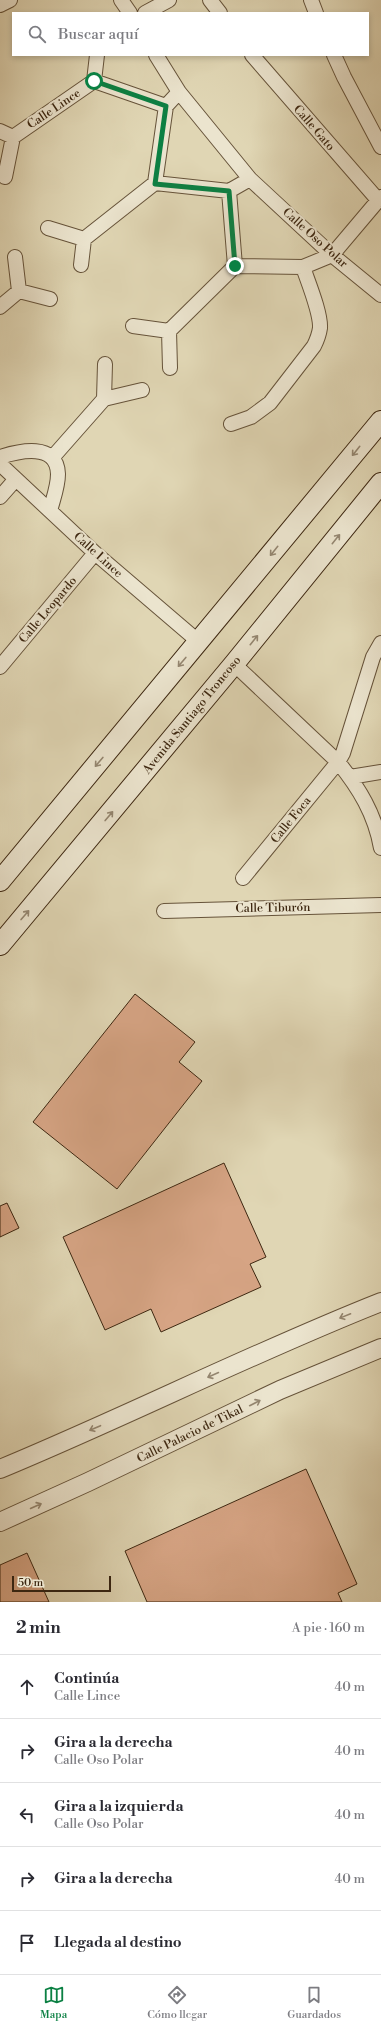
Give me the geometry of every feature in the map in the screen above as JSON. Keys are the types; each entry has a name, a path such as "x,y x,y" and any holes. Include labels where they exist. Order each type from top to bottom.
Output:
{"main road":[{"path":"0,882 381,421"},
{"name":"Avenida Santiago Troncoso","path":"0,945 234,664 381,483"}],"street":[{"path":"0,5 10,0"},
{"path":"147,12 169,0"},
{"path":"210,0 219,12"},
{"path":"310,0 316,12"},
{"path":"97,56 94,81 166,106"},
{"name":"Calle Oso Polar","path":"157,56 179,92 250,179 332,255 381,295"},
{"name":"Calle Gato","path":"253,56 379,199"},
{"path":"334,56 381,147"},
{"name":"Calle Lince","path":"13,137 94,81"},
{"path":"155,184 166,106 179,92"},
{"path":"0,131 13,137 5,177"},
{"path":"81,265 84,239 155,184 229,191 250,179"},
{"path":"229,191 235,266"},
{"path":"170,368 169,331 235,266 303,267 332,255 379,199"},
{"path":"48,228 84,239"},
{"path":"15,257 19,291"},
{"path":"231,424 251,417 270,402 316,342 320,327 303,267"},
{"path":"19,291 50,299"},
{"path":"0,307 19,291"},
{"path":"133,326 169,331"},
{"path":"104,399 105,364"},
{"path":"52,458 104,399 142,390"},
{"path":"0,457 30,450 42,452 52,458 58,472 57,486 50,511"},
{"name":"Calle Lince","path":"0,464 15,480 95,553 199,642"},
{"path":"0,497 15,480"},
{"name":"Calle Leopardo","path":"0,667 95,553"},
{"name":"Calle Foca","path":"243,878 338,762 343,753 373,657 381,643"},
{"path":"234,664 338,762 364,797 380,837"},
{"path":"350,777 381,772"},
{"name":"Calle Tiburón","path":"164,910 381,905"},
{"path":"0,1468 123,1416 340,1318 381,1302"},
{"name":"Calle Palacio de Tikal","path":"0,1522 88,1482 280,1390 381,1348"}],"building":[{"path":"135,994 195,1042 179,1062 202,1081 117,1189 33,1122"},
{"path":"224,1163 266,1257 250,1264 261,1287 161,1332 151,1309 105,1330 63,1237"},
{"path":"7,1203 19,1228 0,1237 0,1206"},
{"path":"306,1469 357,1584 338,1593 342,1602 147,1602 125,1551"},
{"path":"27,1553 49,1602 0,1602 0,1565"}],"route":[{"path":"94,81 166,106 155,184 229,191 235,266"}]}
